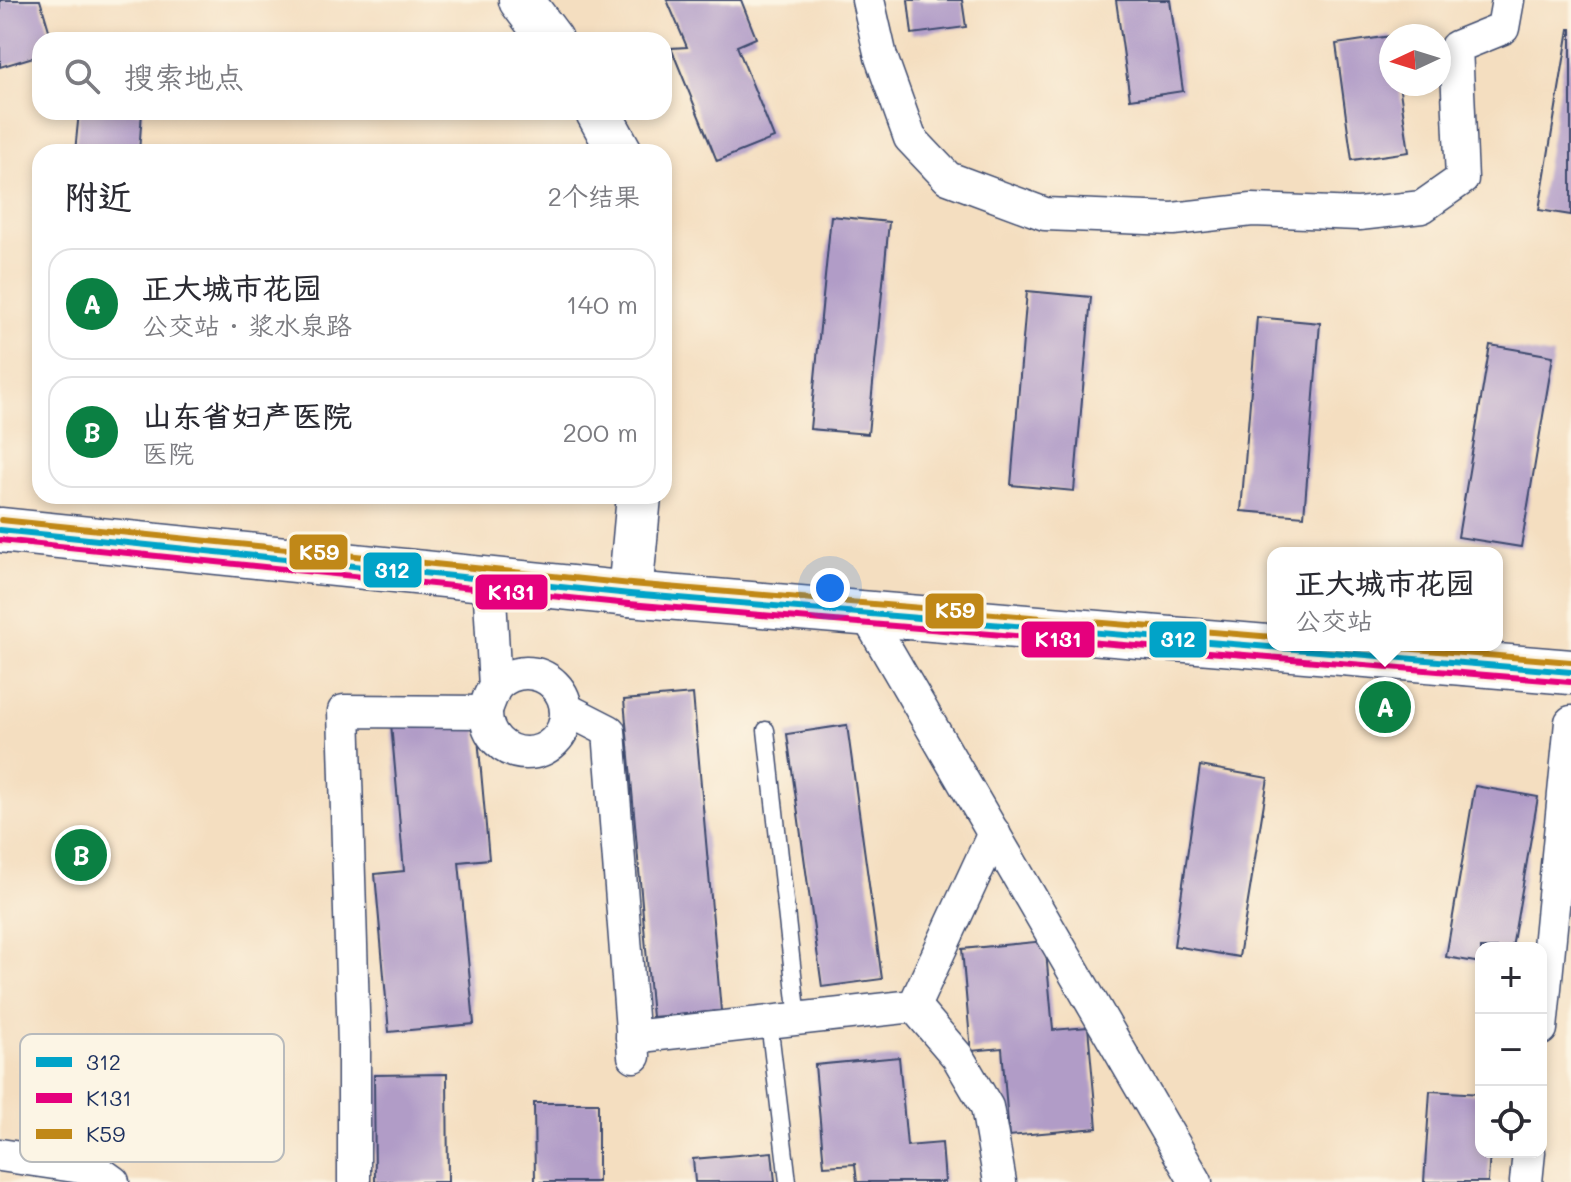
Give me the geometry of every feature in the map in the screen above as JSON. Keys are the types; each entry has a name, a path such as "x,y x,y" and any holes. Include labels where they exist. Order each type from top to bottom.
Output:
{"main road":[{"path":"521,0 545,32"},
{"path":"602,120 616,144"},
{"path":"630,594 638,504"},
{"path":"0,530 630,594 1267,647"},
{"path":"1316,651 1571,672"}],"street":[{"path":"868,0 881,57 910,138 948,178 1045,214 1173,219 1252,210 1359,214 1422,207 1462,179 1456,47 1503,28 1508,0"},
{"path":"354,1182 354,1045 344,711 490,699 505,678 517,673 531,673 555,685 566,709 561,735 552,745 527,754 514,752 502,747 486,725 490,699 489,580"},
{"path":"866,614 1196,1182"},
{"path":"566,709 609,731 633,1042 914,1006"},
{"path":"1542,1014 1571,722"},
{"path":"914,1006 994,833"},
{"path":"914,1006 957,1056 987,1107 1000,1182"},
{"path":"0,1155 20,1158"},
{"path":"1526,1182 1528,1158"},
{"path":"48,1162 95,1169 113,1182"}],"lane":[{"path":"766,730 784,1021 788,1182"}],"building":[{"path":"0,0 40,0 50,32 32,32 32,57 0,67"},
{"path":"667,0 741,0 756,38 737,46 774,138 717,161 672,50 672,48 687,47"},
{"path":"908,0 962,0 966,27 912,34"},
{"path":"1116,0 1170,0 1183,91 1130,99"},
{"path":"1571,29 1571,215 1539,210"},
{"path":"1379,38 1379,96 1401,96 1409,152 1352,160 1336,44"},
{"path":"78,120 141,120 140,144 76,144"},
{"path":"831,216 889,222 868,434 810,429"},
{"path":"1027,291 1091,297 1074,491 1011,485"},
{"path":"1257,317 1320,323 1304,516 1241,511"},
{"path":"1490,345 1553,356 1521,547 1458,537"},
{"path":"693,694 721,1011 652,1017 624,700"},
{"path":"475,705 489,859 459,862 474,1024 389,1032 375,874 404,871 390,712"},
{"path":"847,725 882,979 822,987 787,734"},
{"path":"1200,766 1268,778 1239,957 1174,946"},
{"path":"1475,786 1538,797 1513,942 1475,942 1475,962 1446,957"},
{"path":"1045,941 1053,1030 1088,1027 1097,1128 1009,1136 1002,1048 971,1051 962,949"},
{"path":"899,1057 907,1146 942,1143 945,1182 857,1182 855,1164 824,1166 815,1065"},
{"path":"447,1074 448,1182 375,1182 374,1075"},
{"path":"1430,1091 1475,1094 1475,1158 1490,1158 1488,1182 1424,1182"},
{"path":"534,1103 598,1103 598,1182 535,1182"},
{"path":"772,1152 775,1182 695,1182 693,1159"}],"transit line":[{"name":"K59","path":"1,520 631,584 1267,637"},
{"name":"312","path":"0,530 630,594 1267,647"},
{"name":"K131","path":"0,540 629,604 1570,682"},
{"name":"312","path":"1318,651 1571,672"},
{"name":"K59","path":"1438,651 1571,662"}],"place":[{"name":"正大城市花园","path":"1385,707"},
{"name":"山东省妇产医院","path":"81,855"}]}
